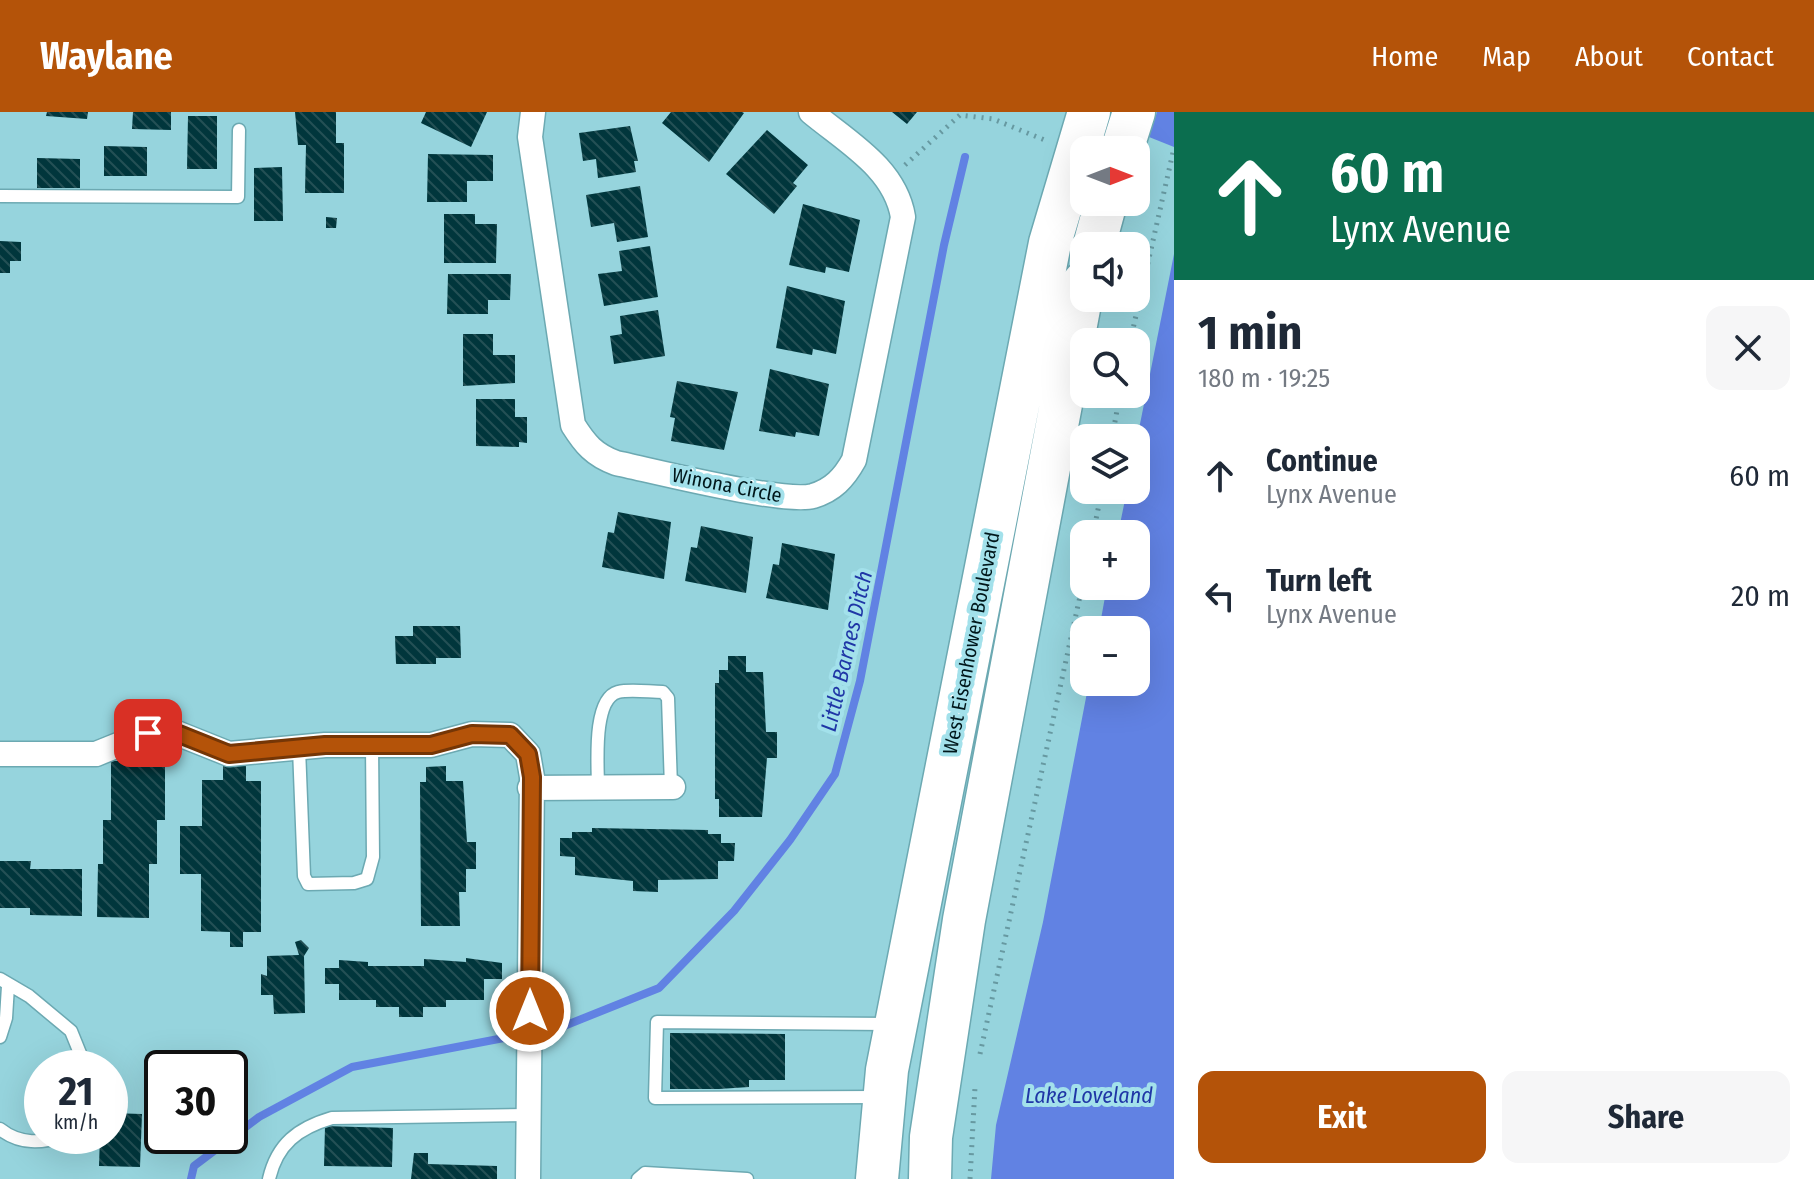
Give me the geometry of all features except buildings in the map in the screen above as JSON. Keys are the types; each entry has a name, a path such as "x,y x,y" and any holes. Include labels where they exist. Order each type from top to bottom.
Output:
{"highway":[{"name":"West Eisenhower Boulevard","path":"1082,136 1089,112"},
{"path":"1126,136 1134,112"},
{"name":"West Eisenhower Boulevard","path":"871,1170 896,1024 1050,243 1070,176"},
{"path":"930,1179 933,1122 964,920 1078,312"}],"street":[{"name":"Winona Circle","path":"533,112 530,137 573,425 585,444 599,456 616,463 795,498 828,491 844,477 854,460 903,217 900,197 890,179"},
{"path":"811,112 890,179"},
{"path":"0,754 96,754 148,733 174,732 229,754 325,745 431,745 472,734 510,735 528,754 530,788 528,1179"},
{"path":"530,788 672,787"}],"lane":[{"path":"0,196 238,197 239,130"},
{"path":"598,788 600,718 608,698 617,692 663,692 668,698 672,787"},
{"path":"299,748 304,876 308,884 354,883 367,879 373,857 372,745"},
{"path":"0,1037 6,1018 4,982"},
{"path":"4,982 29,996 71,1031 79,1050"},
{"path":"884,1097 655,1098 657,1022 896,1024"},
{"path":"269,1179 282,1145 307,1125 332,1118 530,1115"},
{"path":"0,1129 11,1138 24,1140"},
{"path":"638,1179 645,1173 747,1179"}],"path":[{"path":"890,179 960,115 993,119 1070,150"},
{"path":"1133,328 1174,148"},
{"path":"980,1057 1079,600"},
{"path":"970,1179 976,1072"}],"water":[{"path":"1157,112 1174,112 1174,147 1149,136"},
{"name":"Lake Loveland","path":"1174,254 1174,1179 991,1179 996,1125 1043,922 1086,696 1150,696 1150,616 1102,616 1104,600 1150,600 1150,520 1121,520 1124,504 1150,504 1150,424 1140,424 1143,408 1150,408 1150,374"}],"waterway":[{"name":"Little Barnes Ditch","path":"559,1028 659,988 734,911 790,840 835,774 860,681 944,245 965,157"},
{"name":"Little Barnes Ditch","path":"191,1179 194,1166 259,1117 352,1067 509,1037"}],"route":[{"path":"148,733 174,732 229,754 325,745 431,745 472,734 510,735 522,744 528,754 532,777 530,1011"}]}
